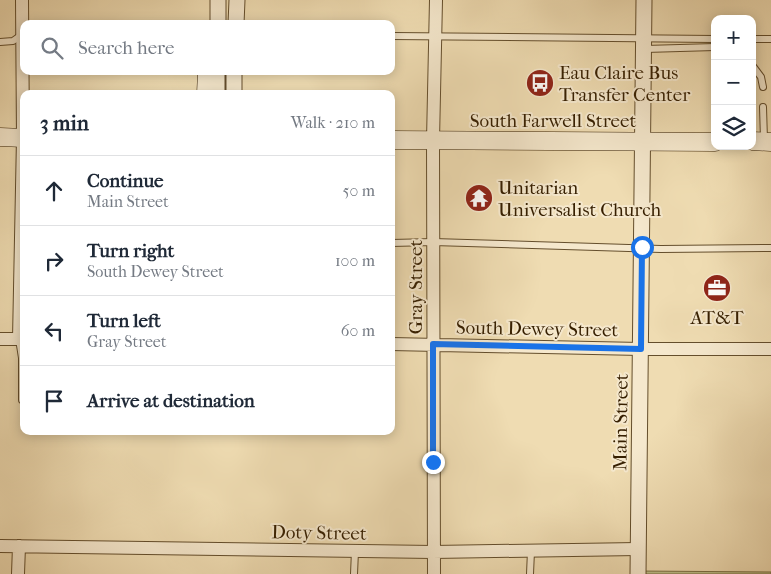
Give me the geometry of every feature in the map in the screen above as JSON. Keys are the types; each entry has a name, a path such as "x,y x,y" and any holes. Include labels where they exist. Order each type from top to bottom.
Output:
{"main road":[{"path":"206,90 207,75"},
{"path":"0,138 20,138"},
{"name":"South Farwell Street","path":"395,140 711,142"}],"street":[{"path":"22,0 23,20"},
{"path":"218,0 218,20"},
{"path":"236,20 237,0"},
{"name":"Gray Street","path":"434,574 433,140 436,0"},
{"name":"Main Street","path":"638,574 644,0"},
{"path":"23,75 23,90"},
{"path":"217,75 217,90"},
{"path":"234,75 234,90"},
{"path":"0,339 20,339"},
{"name":"South Dewey Street","path":"395,344 641,349 771,349"},
{"name":"Doty Street","path":"0,546 433,552 638,548"},
{"path":"18,574 19,546"}],"lane":[{"path":"0,42 13,41 20,36"},
{"path":"395,36 711,47"},
{"path":"643,44 711,39"},
{"path":"756,39 771,40"},
{"path":"756,70 761,77 763,87"},
{"path":"762,142 764,106"},
{"path":"395,243 434,242 661,249 771,248"},
{"path":"530,574 531,550"},
{"path":"354,551 354,574"}],"green space":[{"path":"638,571 771,572 771,574 638,574"}],"place":[{"name":"Eau Claire Bus Transfer Center","path":"540,83"},
{"name":"Unitarian Universalist Church","path":"479,198"},
{"name":"AT&T","path":"717,288"}],"route":[{"path":"433,462 433,344 641,349 642,247"}]}
